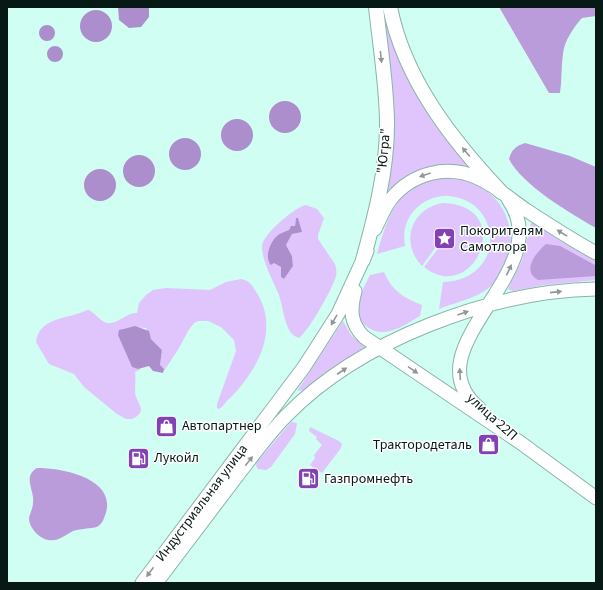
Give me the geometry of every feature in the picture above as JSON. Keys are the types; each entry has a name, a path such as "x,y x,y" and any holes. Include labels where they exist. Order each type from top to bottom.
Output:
{"highway":[{"name":"\"Югра\"","path":"363,260 378,203 386,144 387,114 376,7"},
{"path":"390,7 401,46 432,106 464,150 501,192"}],"main road":[{"path":"363,260 386,206 396,194 411,182 427,174 445,171 462,173 478,178 547,224 596,253"},
{"name":"улица 22П","path":"501,192 509,201 515,213 518,224 518,242 509,270 490,304 470,334 462,351 460,380 464,391 471,401 521,443"},
{"name":"улица 22П","path":"363,260 351,313 358,331 381,349 521,443 596,498"},
{"name":"Индустриальная улица","path":"142,583 304,367 333,322 363,260"},
{"name":"Индустриальная улица","path":"156,583 267,438 286,416 316,390 350,366 381,349 436,323 490,304 551,293 596,290"}],"shaded area":[{"path":"118,7 149,7 149,17 141,27 129,28 119,20"},
{"path":"381,7 385,7 387,20 476,171 467,167 447,164 428,167 410,175 394,188 385,193"},
{"path":"499,7 596,7 596,16 582,18 567,39 562,59 560,93 549,93"},
{"path":"93,10 99,10 109,17 112,26 111,32 105,39 99,42 93,42 83,35 80,29 80,23 87,13"},
{"path":"44,25 50,25 55,30 53,39 50,41 44,41 39,36 39,30"},
{"path":"52,46 58,46 63,51 61,60 58,62 52,62 47,57 47,51"},
{"path":"282,101 288,101 298,108 301,117 300,123 294,130 288,133 282,133 272,126 269,120 269,114 276,104"},
{"path":"234,119 240,119 250,126 253,135 252,141 246,148 240,151 234,151 224,144 221,138 221,132 228,122"},
{"path":"182,138 188,138 198,145 201,154 200,160 194,167 188,170 182,170 172,163 169,157 169,151 176,141"},
{"path":"525,143 570,156 596,167 596,228 548,198 515,169 509,159 510,156 515,148"},
{"path":"136,155 142,155 152,162 155,171 154,177 148,184 142,187 136,187 126,180 123,174 123,168 130,158"},
{"path":"97,169 103,169 113,176 116,185 115,191 109,198 103,201 97,201 87,194 84,188 84,182 91,172"},
{"path":"447,178 474,184 482,188 493,197 502,208 508,220 511,234 511,248 501,274 492,285 481,293 439,309 443,282 464,278 478,268 487,255 490,240 488,225 480,211 467,201 449,196 441,196 430,199 412,213 406,223 404,234 405,246 377,254 386,225 398,202 406,193 417,186 430,181"},
{"path":"443,203 466,208 479,219 483,235 480,251 472,265 459,274 442,276 424,267 440,246 445,247 451,244 452,237 449,233 443,231 438,235 436,240 438,244 422,266 415,257 411,247 410,237 412,227 423,212 432,206"},
{"path":"306,205 317,209 324,218 318,239 335,264 336,276 320,309 299,338 291,333 287,325 279,295 268,271 262,252 262,246 273,228 301,207","holes":["296,218 301,232 292,234 286,245 292,256 293,266 284,279 281,277 281,267 274,263 269,257 271,249 278,237 295,226"]},
{"path":"296,218 298,218 302,232 292,234 286,245 292,256 293,266 284,279 281,277 281,267 274,263 271,265 268,254 274,239 281,233 289,230 291,226 295,226"},
{"path":"531,223 534,223 562,242 596,260 596,280 544,285 513,291 508,289 522,260"},
{"path":"546,244 560,246 595,265 596,276 538,280 533,276 530,267 538,252"},
{"path":"384,272 390,284 399,293 404,297 422,305 420,316 398,329 381,332 369,328 363,323 359,316 358,310 361,295 370,275"},
{"path":"241,279 247,281 251,285 258,295 264,309 266,322 265,336 262,350 249,376 219,409 217,408 217,404 236,351 234,340 221,327 208,321 198,321 194,323 164,371 160,365 162,350 151,339 146,328 132,327 122,329 123,346 132,367 141,369 135,372 135,392 141,410 137,416 132,419 126,419 117,414 84,387 74,374 49,364 36,342 38,334 47,324 86,310 91,311 105,322 111,323 130,314 137,313 139,303 153,290 166,288 210,290 226,282"},
{"path":"343,321 351,335 365,347 303,390 297,391"},
{"path":"135,326 149,331 151,339 162,350 160,365 164,369 163,373 153,371 149,366 138,369 132,367 118,335 119,330"},
{"path":"291,422 297,423 295,434 271,467 266,470 258,469 256,466 257,462"},
{"path":"310,427 339,441 342,444 341,448 322,473 310,465 315,458 314,455 322,445 316,439 317,437 309,431"},
{"path":"37,468 62,470 87,479 98,485 105,494 107,505 101,524 96,527 73,531 55,540 48,540 38,535 29,522 33,507 30,475"}],"place":[{"name":"Покорителям Самотлора","path":"444,239"},
{"name":"Автопартнер","path":"167,426"},
{"name":"Трактородеталь","path":"488,445"},
{"name":"Лукойл","path":"138,458"},
{"name":"Газпромнефть","path":"308,479"}]}
